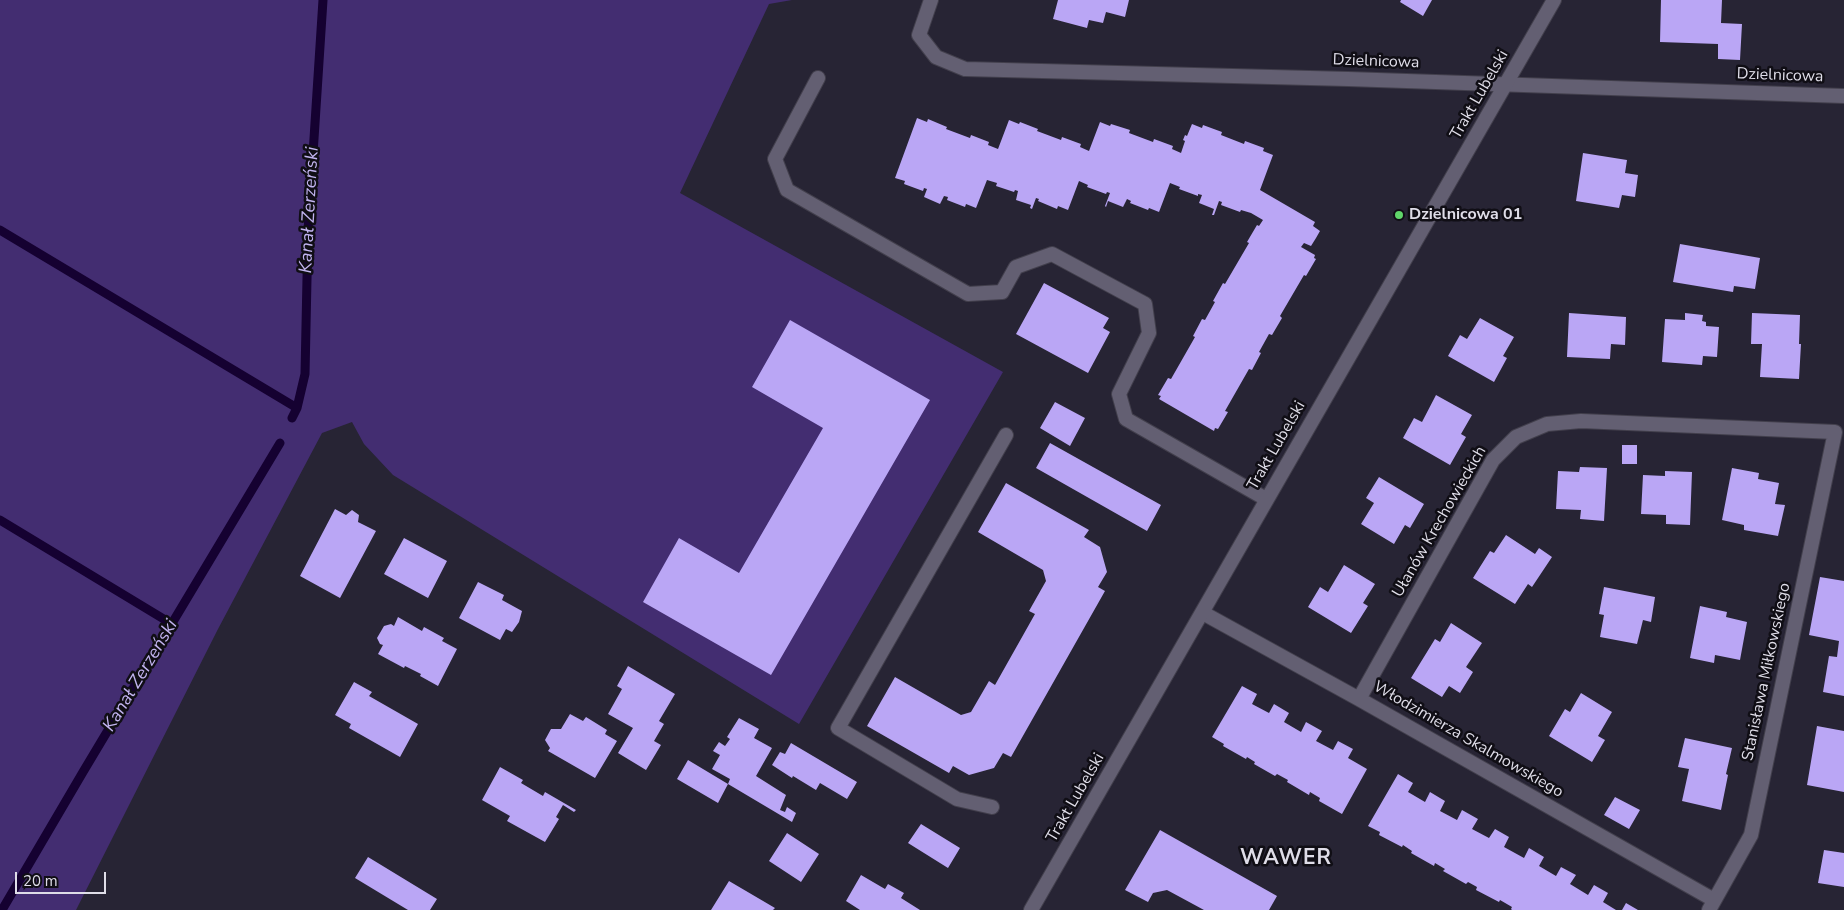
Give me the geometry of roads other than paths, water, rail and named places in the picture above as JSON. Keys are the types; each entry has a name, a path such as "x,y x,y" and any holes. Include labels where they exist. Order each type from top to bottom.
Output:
{"street":[{"name":"Dzielnicowa","path":"931,0 919,36 936,57 965,68 1844,96"},
{"name":"Trakt Lubelski","path":"1031,910 1554,0"},
{"path":"818,78 775,159 787,190 968,294 1002,292 1016,267 1052,254 1145,304 1149,333 1119,394 1126,419 1266,499"},
{"name":"Ułanów Krechowieckich","path":"1359,699 1493,460 1516,437 1547,424 1581,421 1835,432"},
{"name":"Stanisława Miłkowskiego","path":"1711,905 1751,835 1835,432"},
{"path":"992,807 957,799 838,728 1006,435"},
{"name":"Włodzimierza Skalmowskiego","path":"1203,613 1359,699 1711,905"}],"waterway":[{"name":"Kanał Zerzeński","path":"292,418 297,408 305,374 308,231 323,0"},
{"path":"0,230 297,408"},
{"name":"Kanał Zerzeński","path":"2,910 280,443"},
{"path":"0,520 172,624"}],"place":[{"name":"Dzielnicowa 01","path":"1399,215"}],"district":[{"name":"WAWER","path":"1286,859"}]}
